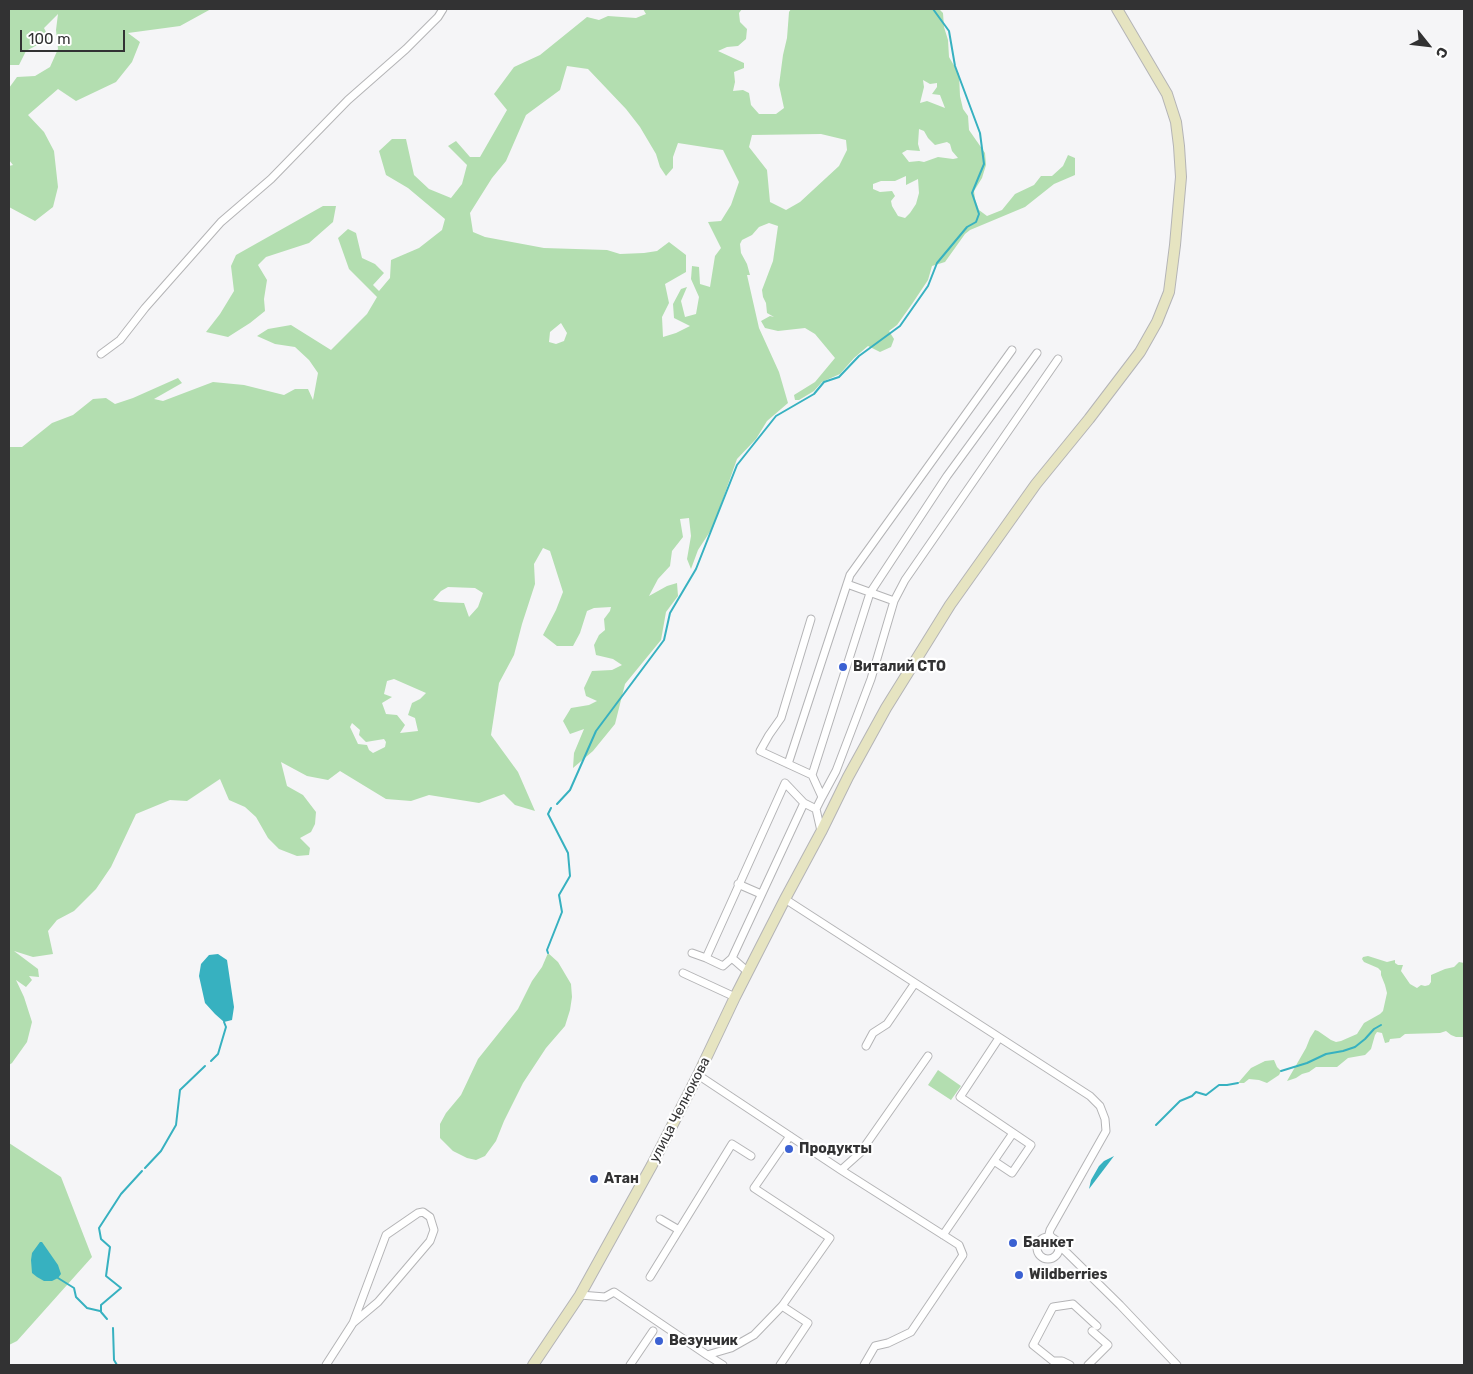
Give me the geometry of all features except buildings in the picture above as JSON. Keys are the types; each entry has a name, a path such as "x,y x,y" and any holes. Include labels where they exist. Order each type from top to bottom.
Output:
{"main road":[{"name":"улица Челнокова","path":"532,1365 580,1295 652,1166 735,997 822,832 862,751 950,605 1036,484 1140,352 1157,322 1168,292 1178,216 1181,177 1176,122 1167,94 1117,9"}],"street":[{"path":"101,354 120,340 221,222 270,179 348,100 406,49 438,17 443,9"},
{"path":"788,764 850,575 1012,350"},
{"path":"812,775 870,593 947,476 1037,353"},
{"path":"822,832 816,809 836,771 871,679 894,601 905,580 1058,359"},
{"path":"847,584 894,601"},
{"path":"811,619 781,718 760,752 812,775 822,796"},
{"path":"706,958 738,884 786,783 804,803 816,809"},
{"path":"692,953 723,966 732,958 804,803"},
{"path":"738,884 761,894"},
{"path":"785,899 1090,1096 1100,1106 1105,1119 1106,1131 1050,1230 1050,1234 1177,1365"},
{"path":"732,958 748,972"},
{"path":"683,973 735,997"},
{"path":"866,1046 873,1032 887,1024 915,983"},
{"path":"994,1161 1012,1173 1031,1146 960,1097 1000,1038"},
{"path":"841,1170 860,1153 928,1056"},
{"path":"698,1075 841,1170 959,1245 963,1256 911,1332 888,1343 876,1346 864,1365"},
{"path":"943,1235 1013,1133"},
{"path":"707,1355 731,1348 754,1335 782,1306 830,1238 754,1188 790,1136"},
{"path":"650,1277 732,1144 751,1156"},
{"path":"326,1365 352,1323 386,1235 418,1213 423,1212 430,1217 434,1230 430,1241 378,1302 352,1323"},
{"path":"660,1219 679,1230"},
{"path":"580,1295 605,1297 614,1292 723,1365"},
{"path":"1070,1365 1062,1361 1053,1361 1033,1345 1053,1307 1073,1304 1108,1345 1088,1365"},
{"path":"780,1365 808,1323 782,1306"},
{"path":"630,1365 653,1331"}],"green space":[{"path":"9,9 211,9 180,26 128,33 140,42 132,62 116,82 76,101 58,89 28,115 44,132 54,151 58,187 53,207 35,221 9,207 9,166 13,165 9,160 9,88 17,77 35,76 50,67 58,49 56,30 58,14 44,28 52,44 41,43 26,51 19,65 9,65"},
{"path":"643,9 742,9 739,13 740,22 747,29 746,39 738,46 727,47 718,51 744,63 744,68 734,72 735,82 733,91 743,90 749,93 751,105 759,114 776,114 784,108 779,85 787,38 789,12 791,9 939,9 943,13 949,57 959,74 960,96 963,109 968,116 969,130 985,153 986,165 982,178 974,191 979,210 987,216 1002,210 1015,194 1034,185 1041,176 1052,176 1063,166 1068,155 1075,158 1075,175 1054,184 1025,207 970,230 965,234 945,262 932,266 928,280 897,325 889,331 894,339 891,347 880,352 868,346 840,374 822,382 814,391 799,400 795,400 794,395 815,382 835,358 815,334 805,328 778,331 765,328 761,321 770,316 774,317 767,313 762,290 773,261 778,226 769,223 759,227 752,235 742,240 740,244 741,253 750,275 747,275 759,328 779,372 788,403 767,421 756,439 737,459 713,527 698,550 691,569 687,559 691,536 689,518 680,519 683,537 672,551 670,566 658,579 649,596 677,583 678,596 666,612 661,640 625,684 615,724 593,751 573,768 574,753 584,729 570,734 563,721 571,708 589,705 597,701 586,696 584,688 592,671 612,670 622,665 613,659 596,655 594,645 599,635 605,630 604,619 611,607 594,608 587,611 580,633 573,646 557,646 543,635 563,592 550,551 543,548 534,564 535,584 514,655 499,683 491,735 518,772 535,811 515,805 504,794 479,803 429,795 411,801 386,799 340,771 328,780 307,776 281,762 287,786 303,795 316,812 315,824 311,832 300,838 310,848 309,855 297,856 279,849 268,838 256,817 245,807 229,800 220,779 187,801 170,800 136,814 111,867 96,889 74,911 57,920 48,931 53,954 33,957 14,951 38,969 39,977 29,976 32,980 26,987 16,980 32,1022 27,1042 9,1065 9,447 22,447 52,423 73,415 93,399 106,398 115,404 178,378 182,383 154,399 163,401 213,382 244,385 284,395 295,389 308,389 313,400 318,373 309,360 295,347 275,344 257,336 268,329 291,325 331,350 367,314 377,297 349,269 338,238 348,229 356,233 362,258 375,264 384,273 373,285 379,291 390,278 391,260 419,248 442,230 445,219 408,188 386,175 379,151 392,139 406,139 414,175 429,189 451,198 462,184 467,165 448,146 456,141 470,157 480,157 507,110 494,94 514,67 540,55 587,17 599,20 608,16 636,18 646,14","holes":["567,66 588,69 626,109 640,127 666,176 673,168 673,157 678,143 723,150 739,182 731,205 721,221 708,222 721,248 715,256 710,287 700,284 699,267 692,266 691,279 699,297 696,314 685,317 681,301 687,287 681,289 673,304 674,318 690,326 663,337 662,317 669,303 665,284 686,272 686,255 669,242 657,251 620,254 607,250 544,248 485,237 473,232 470,213 492,178 506,161 526,115 560,90","923,80 930,84 937,83 937,87 932,94 940,95 945,108 927,101 920,103 924,87","919,129 924,131 935,145 947,142 950,144 952,151 958,158 938,157 924,162 909,162 902,153 907,150 920,151 918,144","821,134 846,140 847,150 839,166 800,202 786,210 770,202 767,170 749,147 752,135","906,176 906,185 918,179 919,193 916,204 905,218 898,216 892,206 891,201 895,196 892,191 880,192 873,189 873,184 881,181 895,181","561,323 567,333 564,341 556,344 549,342 550,332","448,587 475,588 483,593 478,607 469,617 464,603 433,600 441,591","394,679 426,693 412,703 408,715 415,718 418,731 400,733 405,725 397,715 386,714 382,703 392,697 384,694 387,681","352,723 360,730 359,735 366,742 384,739 386,742 385,747 373,753 367,745 358,744 350,727"]},
{"path":"323,206 336,206 333,222 309,243 266,257 258,265 267,280 264,299 265,311 228,337 206,332 234,291 231,266 236,255"},
{"path":"548,953 558,962 571,984 572,997 565,1026 546,1048 523,1083 496,1141 485,1156 476,1160 467,1158 453,1151 440,1138 440,1124 446,1113 461,1095 478,1059 518,1009"},
{"path":"1368,956 1387,962 1395,960 1395,963 1398,965 1403,965 1401,971 1410,984 1417,988 1421,985 1429,985 1431,975 1454,967 1459,962 1464,963 1464,1037 1456,1037 1446,1031 1440,1033 1405,1034 1400,1038 1390,1039 1389,1042 1385,1043 1382,1033 1377,1032 1371,1049 1365,1055 1348,1058 1337,1067 1316,1067 1287,1081 1315,1030 1331,1040 1341,1041 1357,1034 1364,1023 1383,1011 1387,993 1385,985 1381,971 1362,959"},
{"path":"1274,1060 1281,1071 1279,1075 1267,1083 1249,1079 1244,1083 1238,1083 1251,1068 1265,1061"},
{"path":"938,1070 961,1086 951,1100 928,1085"},
{"path":"9,1143 61,1177 92,1257 17,1341 9,1345"}],"water":[{"path":"218,954 227,960 234,1007 232,1020 224,1022 205,1003 199,976 201,964 209,955"},
{"path":"1114,1156 1089,1189 1091,1180 1099,1166"},
{"path":"42,1242 58,1265 61,1274 52,1281 44,1281 32,1273 32,1253"}],"waterway":[{"path":"557,804 570,790 596,731 664,640 670,613 696,569 737,465 776,416 814,394 824,382 839,377 859,356 900,326 928,286 937,263 967,227 976,222 979,214 972,193 984,164 980,133 955,66 949,31 933,9"},
{"path":"548,953 547,950 562,912 559,895 570,876 568,853 548,814 551,808"},
{"path":"211,1061 218,1054 226,1027 224,1022"},
{"path":"1281,1071 1307,1063 1326,1054 1355,1047 1381,1025"},
{"path":"145,1168 161,1151 176,1125 180,1090 205,1066"},
{"path":"1156,1125 1180,1101 1192,1096 1196,1092 1206,1095 1219,1085 1238,1083"},
{"path":"107,1319 101,1312 101,1305 121,1288 106,1276 110,1247 101,1239 99,1228 121,1194 142,1171"},
{"path":"58,1278 74,1288 76,1297 87,1308 100,1311"},
{"path":"113,1328 114,1360 117,1365"}],"place":[{"name":"Виталий СТО","path":"843,667"},
{"name":"Продукты","path":"789,1149"},
{"name":"Атан","path":"594,1179"},
{"name":"Банкет","path":"1013,1243"},
{"name":"Wildberries","path":"1019,1275"},
{"name":"Везунчик","path":"659,1341"}]}
